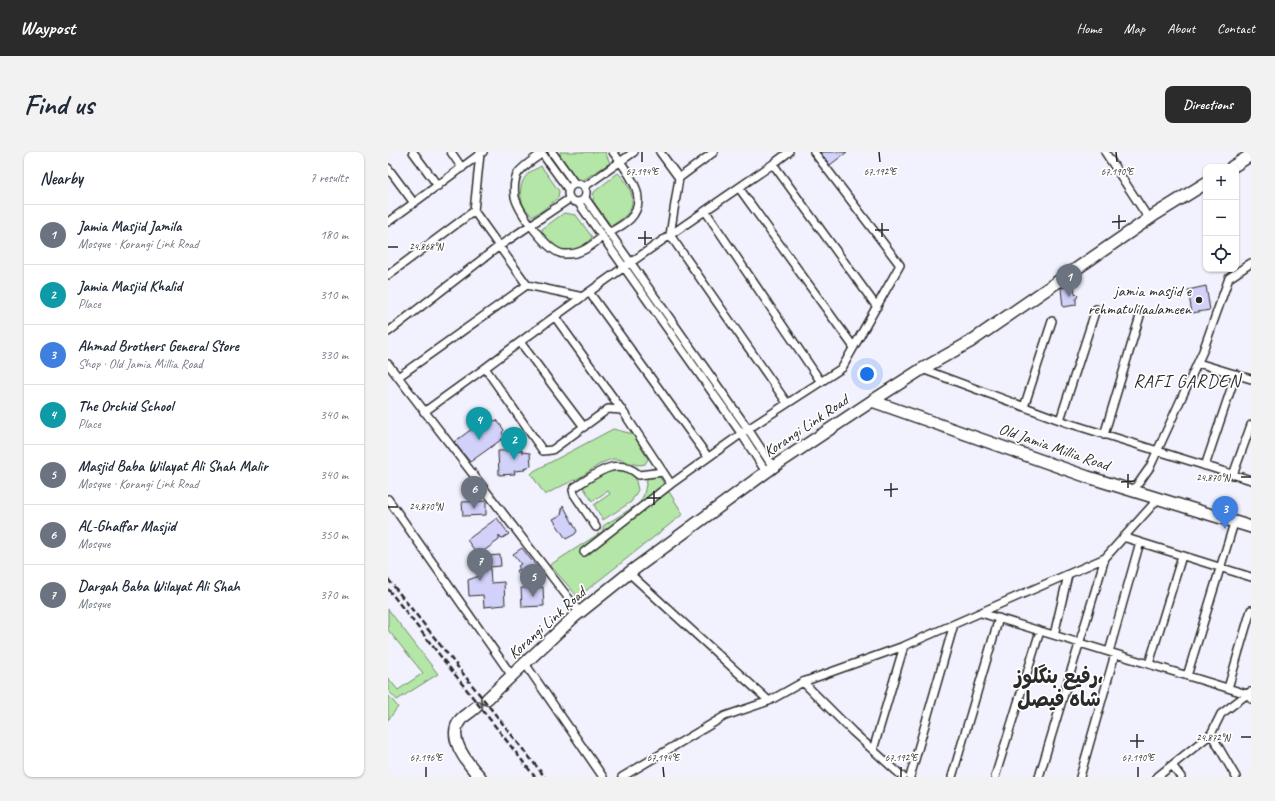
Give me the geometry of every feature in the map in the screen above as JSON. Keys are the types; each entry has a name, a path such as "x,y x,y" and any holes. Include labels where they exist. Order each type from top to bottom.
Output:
{"main road":[{"path":"1237,164 1251,155"},
{"name":"Korangi Link Road","path":"487,699 526,665 580,613 629,573 770,470 922,369 970,342 1149,219 1203,185"},
{"name":"Old Jamia Millia Road","path":"872,401 1158,499 1251,527"},
{"path":"476,707 460,720 455,732 458,745 468,763 480,777"}],"street":[{"path":"413,152 438,186"},
{"path":"451,152 462,168"},
{"path":"552,152 575,184 584,187"},
{"path":"609,233 630,219 638,199 634,182 613,152"},
{"path":"584,187 634,152"},
{"path":"660,152 679,178"},
{"path":"714,152 679,178 670,235 787,403"},
{"path":"424,412 630,262 706,212 789,152"},
{"path":"584,552 671,484 741,433 842,368 853,346 900,265 814,152"},
{"path":"1105,152 1149,219"},
{"path":"388,221 438,186 481,153"},
{"path":"481,153 474,211 498,247 527,285 586,295 708,457"},
{"path":"569,199 568,190 542,153 518,173 515,183 515,197 519,206 544,243 552,250 563,254 577,253 588,249 602,237"},
{"path":"773,164 876,306"},
{"path":"388,168 414,203"},
{"path":"568,190 575,184"},
{"path":"584,187 586,190 585,198 748,429 770,470"},
{"path":"739,188 853,346"},
{"path":"578,202 585,198"},
{"path":"388,332 498,247 569,199"},
{"path":"569,199 578,202 741,433 770,470"},
{"path":"388,275 474,211"},
{"path":"706,212 822,382"},
{"path":"1134,491 1150,467 1198,363 1229,278 1251,263"},
{"path":"398,377 527,285"},
{"path":"1060,420 1096,309"},
{"path":"1104,435 1140,316"},
{"path":"555,317 622,410 671,484"},
{"path":"1024,407 1052,321"},
{"path":"520,342 584,427"},
{"path":"1198,363 1251,379"},
{"path":"388,364 580,613"},
{"path":"485,368 543,451 552,450 608,409 622,410"},
{"path":"922,369 1104,435 1251,480"},
{"path":"1206,466 1236,374"},
{"path":"1233,475 1251,425"},
{"path":"596,527 574,494 573,490 575,487 604,469 617,465 631,468 639,475 663,472"},
{"path":"388,499 512,676"},
{"path":"1039,777 1105,558 1158,499"},
{"path":"1187,676 1234,522"},
{"path":"1123,537 1251,577"},
{"path":"1080,777 1140,542"},
{"path":"1149,664 1182,556"},
{"path":"622,777 725,716 769,701 803,682 904,646 1105,558"},
{"path":"629,573 769,701"},
{"path":"1054,635 1068,575"},
{"path":"1228,688 1251,610"},
{"path":"981,613 1250,694"},
{"path":"952,777 999,618"},
{"path":"910,777 954,624"},
{"path":"995,777 1040,631"},
{"path":"873,750 904,646"},
{"path":"526,665 603,777"},
{"path":"803,682 903,777"},
{"path":"1157,777 1211,734 1221,714 1250,694"},
{"path":"1211,734 1236,777"},
{"path":"1172,765 1181,777"}],"green space":[{"path":"560,152 605,152 610,163 583,180 576,178 560,155"},
{"path":"541,166 559,191 558,198 533,216 524,206 521,188 525,177 530,172"},
{"path":"618,173 629,187 632,204 626,215 611,226 593,201 594,192"},
{"path":"564,213 576,215 592,237 586,244 579,248 562,250 554,248 544,237 542,229"},
{"path":"613,429 633,434 648,459 645,464 637,465 622,460 613,459 597,466 577,479 545,495 531,474 534,471"},
{"path":"619,467 631,472 635,477 638,490 631,502 603,520 594,505 610,494 608,491 592,501 582,485 612,468"},
{"path":"654,468 683,514 578,597 550,565 603,531 603,526 640,503 644,494 649,470"},
{"path":"388,609 438,674 397,700 388,690 388,678 398,690 423,673 388,630"},
{"path":"388,695 398,707 388,720"}],"building":[{"path":"820,152 847,152 830,165"},
{"path":"1074,286 1075,293 1078,296 1076,299 1076,305 1063,307 1061,288"},
{"name":"jamia masjid e rehmatulilaalameen","path":"1206,286 1210,310 1192,313 1188,290"},
{"path":"490,416 494,421 497,420 504,430 502,433 505,437 470,462 454,442"},
{"path":"522,450 522,452 530,453 531,466 524,468 525,470 514,471 515,474 499,475 498,451"},
{"path":"486,501 486,515 463,516 462,502"},
{"path":"563,505 577,531 575,534 566,539 553,519 561,515"},
{"path":"497,518 509,534 501,539 499,535 499,540 478,555 467,540"},
{"path":"522,548 543,575 528,586 516,571 520,569 518,566 521,564 513,554"},
{"path":"500,555 501,566 490,567 491,583 504,582 505,605 484,607 483,595 469,596 468,580 479,576 477,571 488,566 488,556"},
{"path":"543,587 544,606 522,607 521,588"}],"railway":[{"path":"388,579 545,777"},
{"path":"388,589 535,777"}],"place":[{"name":"Jamia Masjid Jamila","path":"1069,297"},
{"name":"jamia masjid e rehmatulilaalameen","path":"1199,300"},
{"name":"The Orchid School","path":"479,440"},
{"name":"Jamia Masjid Khalid","path":"514,460"},
{"name":"AL-Ghaffar Masjid","path":"474,509"},
{"name":"Ahmad Brothers General Store","path":"1225,529"},
{"name":"Dargah Baba Wilayat Ali Shah","path":"480,581"},
{"name":"Masjid Baba Wilayat Ali Shah Malir","path":"533,597"}],"district":[{"name":"RAFI GARDEN","path":"1187,381"},
{"name":"رفیع بنگلوز، شاہ فیصل","path":"1059,688"}]}
